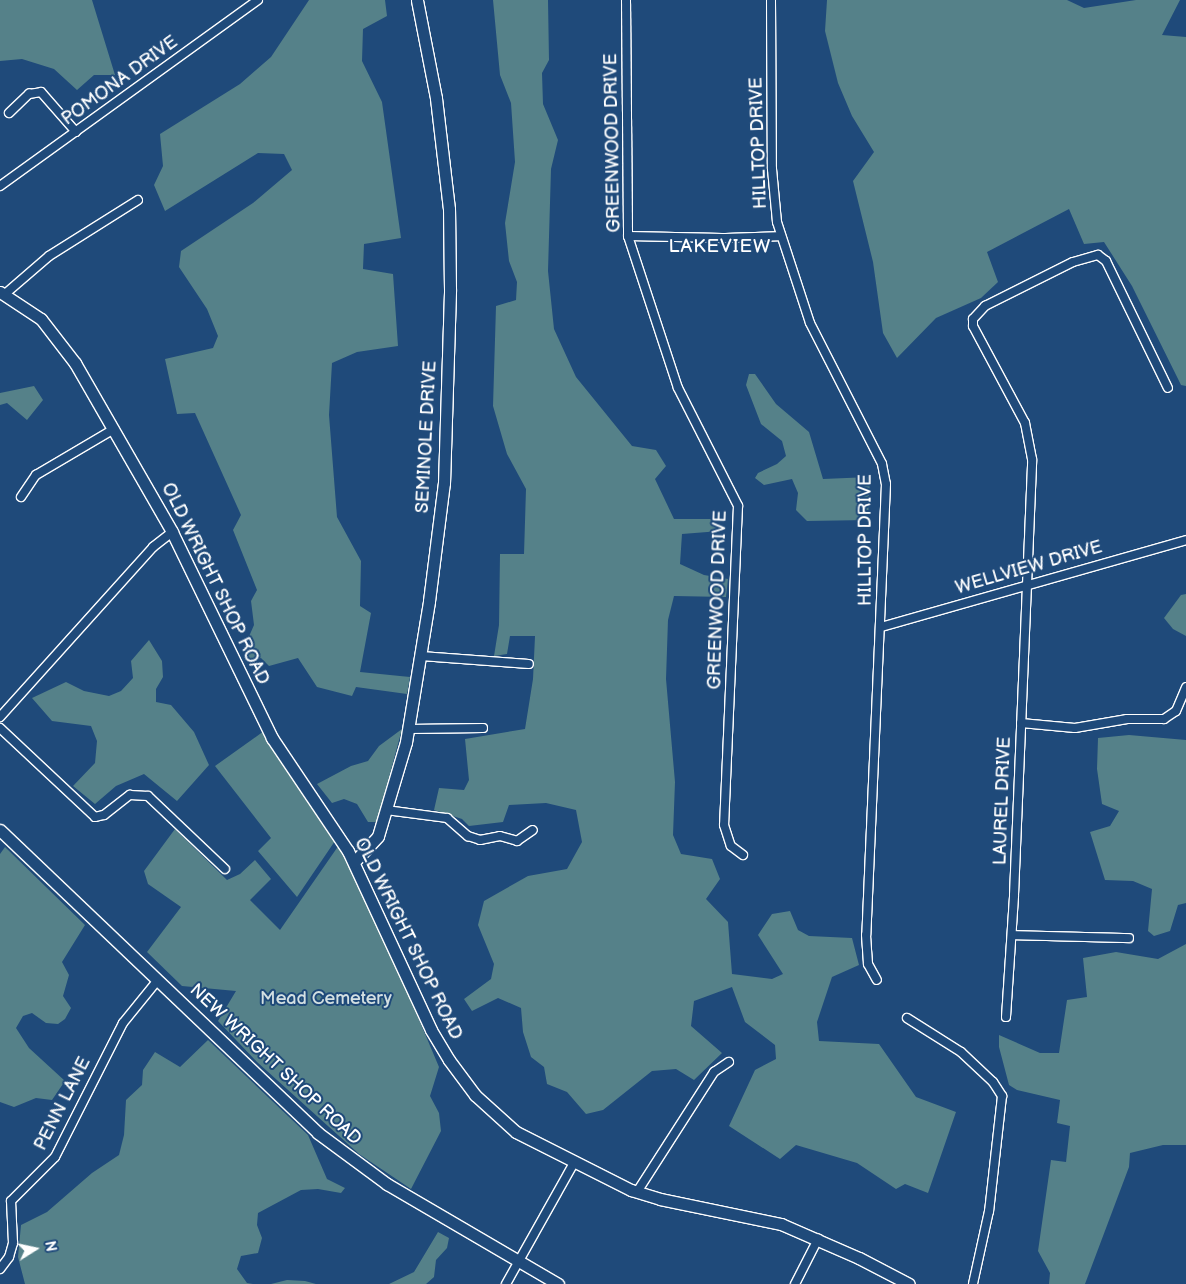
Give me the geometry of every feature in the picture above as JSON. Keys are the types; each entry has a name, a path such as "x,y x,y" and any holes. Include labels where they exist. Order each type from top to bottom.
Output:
{"street":[{"name":"POMONA DRIVE","path":"0,186 258,0"},
{"name":"SEMINOLE DRIVE","path":"354,862 372,844 386,810 409,729 421,656 444,483 450,248 436,98 417,0"},
{"name":"GREENWOOD DRIVE","path":"626,0 628,236 678,388 738,506 724,825 731,846 743,856"},
{"name":"HILLTOP DRIVE","path":"771,0 773,189 781,236 818,341 884,474 880,626 866,942 868,964 877,980"},
{"path":"9,113 29,94 41,92 76,132"},
{"path":"2,293 49,256 138,200"},
{"path":"628,236 722,238 781,236"},
{"name":"LAUREL DRIVE","path":"1006,1017 1012,935 1027,585 1030,445 1025,423 973,326 975,315 985,306 1073,262 1098,255 1106,261 1168,388"},
{"name":"OLD WRIGHT SHOP ROAD","path":"2,293 52,330 114,429 172,532 272,738 354,862 424,1017 460,1076 503,1122 574,1163 637,1192 660,1200 758,1217 818,1239 909,1284"},
{"path":"21,497 36,475 114,429"},
{"path":"0,717 148,553 172,532"},
{"name":"WELLVIEW DRIVE","path":"880,626 1186,540"},
{"path":"421,656 529,664"},
{"path":"1021,723 1075,728 1127,719 1164,719 1176,711 1186,687"},
{"path":"0,728 95,817 104,815 130,795 148,796 225,869"},
{"path":"409,729 483,728"},
{"path":"386,810 447,818 468,836 480,840 500,836 517,841 533,830"},
{"name":"NEW WRIGHT SHOP ROAD","path":"0,830 312,1127 359,1165 413,1200 520,1260 558,1284"},
{"path":"1012,935 1129,938"},
{"name":"PENN LANE","path":"0,1269 9,1257 13,1243 11,1201 55,1157 123,1022 158,980"},
{"path":"907,1018 961,1052 993,1082 1002,1096 989,1211 973,1284"},
{"path":"637,1192 714,1072 729,1062"},
{"path":"506,1284 574,1163"},
{"path":"795,1284 818,1239"}],"green space":[{"path":"0,0 92,0 115,75 94,75 77,90 54,69 22,59 0,61"},
{"path":"309,0 385,0 387,16 363,29 362,61 382,102 401,238 364,244 363,269 393,274 398,346 357,352 332,363 329,415 337,517 361,561 360,606 371,613 360,672 410,677 407,694 356,687 352,696 317,687 298,658 269,666 261,658 251,661 244,648 254,625 251,601 257,590 233,530 241,515 195,413 177,414 165,359 213,348 218,336 207,309 179,267 181,251 253,203 292,170 284,154 258,153 165,211 154,185 163,166 160,134 240,84 271,57"},
{"path":"493,0 548,0 549,60 542,73 543,104 558,140 551,169 548,271 554,329 576,377 632,446 656,450 666,466 655,479 674,519 714,519 720,531 682,534 680,564 704,575 728,579 726,597 674,596 668,620 666,679 675,782 673,835 681,854 712,859 720,879 706,899 728,922 732,974 772,979 783,974 758,935 772,914 790,911 798,930 809,936 852,938 859,965 832,977 817,1022 819,1041 879,1044 916,1097 956,1112 928,1193 905,1184 896,1189 857,1163 796,1145 780,1159 729,1126 755,1070 776,1059 775,1045 745,1022 732,987 694,1001 691,1026 722,1053 694,1080 676,1069 652,1071 603,1110 586,1114 567,1092 547,1084 544,1067 531,1057 523,1032 521,1008 498,998 472,1011 464,999 491,979 494,964 478,925 484,901 528,876 567,869 582,842 576,810 546,803 509,805 503,822 469,826 462,819 434,810 439,788 464,790 469,780 465,739 525,729 533,679 535,636 510,636 507,654 494,656 499,625 500,554 524,554 526,489 507,454 493,406 496,306 516,300 517,282 509,261 505,223 515,162 511,103 500,75"},
{"path":"827,0 1067,0 1084,8 1136,0 1180,0 1162,35 1186,37 1186,386 1181,385 1132,286 1104,242 1084,244 1069,209 987,252 998,282 981,298 936,318 897,358 883,333 873,262 853,181 874,152 852,116 838,83 825,31"},
{"path":"749,374 755,374 776,404 809,432 823,479 870,477 868,520 807,521 796,510 798,493 792,479 764,485 755,478 758,473 777,464 786,456 782,441 761,424 746,385"},
{"path":"34,386 43,400 27,420 7,403 0,405 0,393"},
{"path":"1186,594 1186,636 1173,629 1164,618 1181,595"},
{"path":"149,640 162,661 163,677 156,689 156,702 171,705 194,732 209,765 177,801 144,774 116,786 95,804 73,786 95,763 97,741 91,726 52,721 32,698 66,682 84,691 109,696 121,691 133,678 131,661"},
{"path":"402,729 377,822 368,822 357,804 344,799 332,803 317,784 351,766 368,761 379,746"},
{"path":"264,731 337,838 297,897 258,851 271,838 215,766"},
{"path":"1129,735 1186,740 1186,903 1178,905 1170,931 1154,936 1148,931 1152,889 1133,881 1105,880 1090,832 1110,826 1119,811 1102,804 1097,769 1098,738"},
{"name":"Mead Cemetery","path":"175,829 227,880 240,874 255,860 271,879 250,900 280,930 339,845 374,913 439,1067 430,1096 439,1113 441,1131 411,1189 359,1154 257,1062 218,1021 236,991 182,986 147,952 181,907 148,884 144,871"},
{"path":"5,847 85,925 62,962 69,975 63,996 71,1008 65,1019 58,1024 46,1023 32,1013 23,1016 16,1028 29,1048 65,1081 52,1100 36,1098 14,1107 0,1102 0,854"},
{"path":"1186,944 1186,1145 1163,1145 1130,1153 1129,1167 1085,1284 1049,1284 1050,1273 1038,1251 1051,1160 1066,1162 1070,1126 1057,1123 1060,1100 1017,1090 1009,1085 999,1047 999,1035 1040,1053 1059,1053 1067,1000 1087,997 1083,958 1116,952 1158,959"},
{"path":"208,1040 308,1135 327,1179 345,1188 341,1193 318,1189 301,1190 258,1213 257,1225 262,1238 258,1253 241,1256 237,1269 247,1283 253,1284 25,1284 18,1257 21,1225 47,1212 92,1173 119,1155 124,1135 126,1100 142,1085 143,1070 155,1052 180,1067"},
{"path":"438,1232 449,1238 447,1248 436,1260 434,1277 426,1284 389,1284 414,1272"},
{"path":"287,1280 305,1281 316,1284 271,1284"}],"district":[{"name":"LAKEVIEW","path":"720,247"}]}
